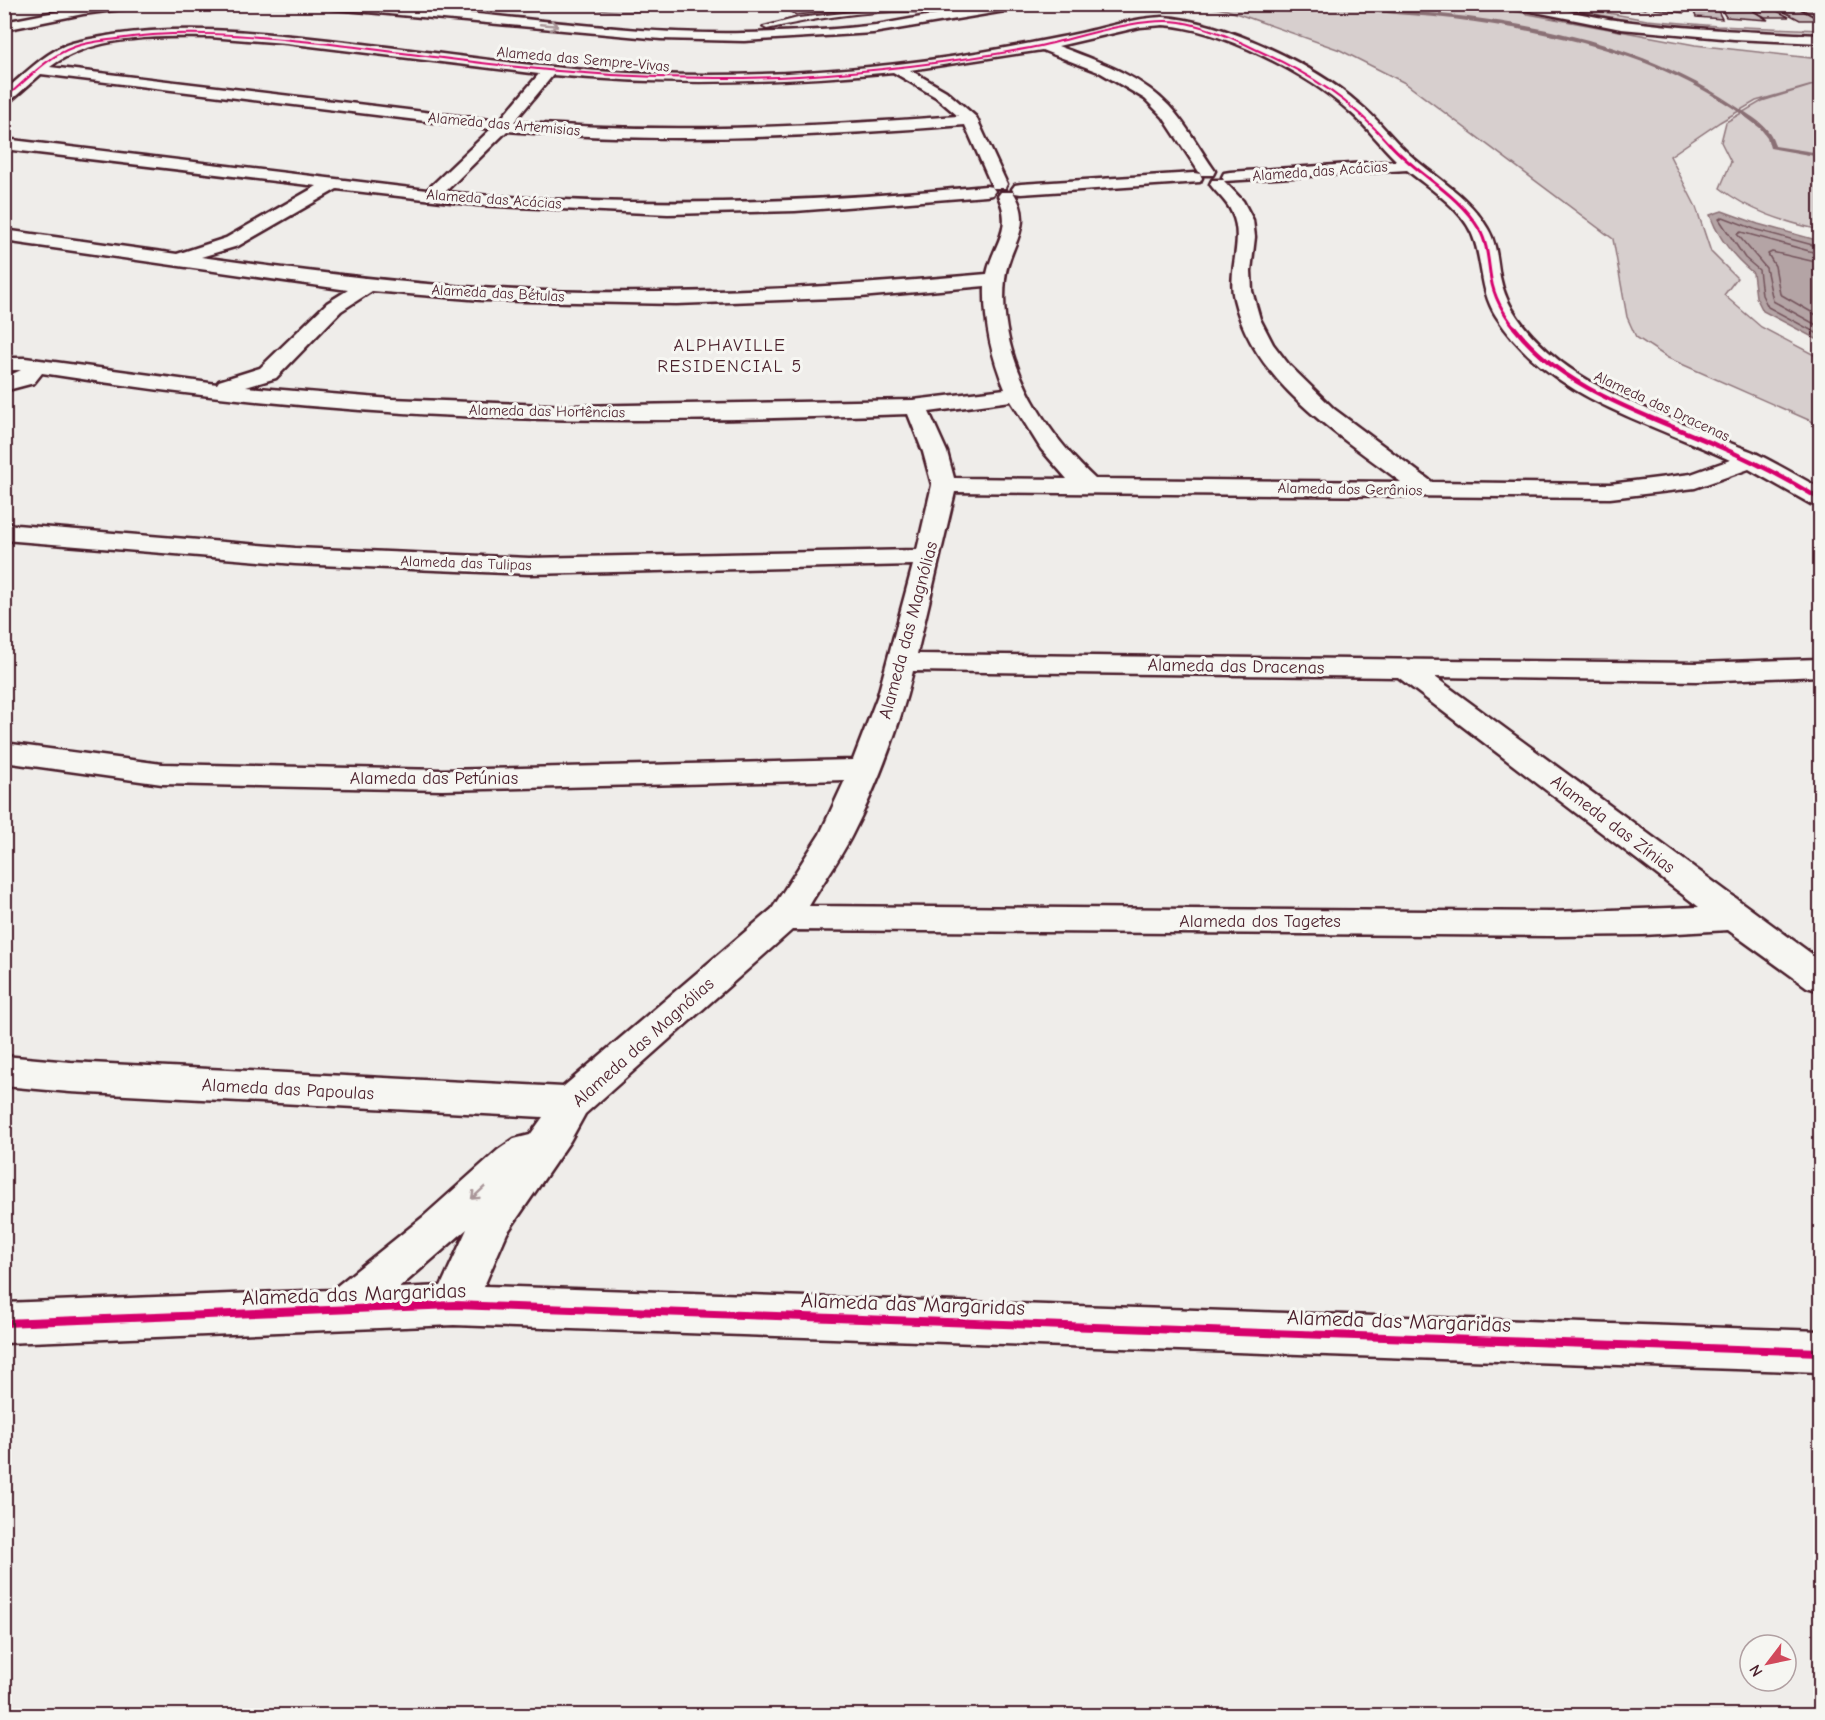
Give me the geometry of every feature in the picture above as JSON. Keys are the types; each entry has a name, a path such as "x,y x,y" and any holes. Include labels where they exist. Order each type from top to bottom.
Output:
{"street":[{"path":"4,26 83,10 130,4"},
{"path":"323,4 661,35 744,37 873,29 1023,4"},
{"path":"540,10 671,23 767,27 841,22 965,4"},
{"path":"1516,4 1593,21 1630,26 1734,35 1821,39"},
{"path":"1570,4 1688,22 1750,27 1821,28"},
{"name":"Alameda das Sempre-Vivas","path":"4,99 62,52 85,44 145,34 195,31 358,46 550,70 696,79 795,76 896,68 1043,45 1151,22 1176,22"},
{"name":"Alameda das Dracenas","path":"1176,22 1223,35 1320,81 1366,117 1410,165 1449,195 1469,215 1482,234 1487,249 1493,291 1503,311 1527,342 1556,366 1591,388 1644,414 1752,460 1821,499"},
{"path":"1043,45 1101,70 1145,93 1172,118 1192,154 1212,178 1232,196 1242,211 1247,224 1247,238 1240,273 1242,292 1250,319 1265,349 1288,377 1320,408 1426,489"},
{"path":"896,68 941,94 971,120 1016,213 1016,223 1004,247 994,279 994,317 997,333 1017,394 1051,447 1088,486"},
{"name":"Alameda das Artemisias","path":"40,70 503,126 641,133 727,134 795,132 971,120"},
{"path":"432,195 503,126 550,70"},
{"name":"Alameda das Acácias","path":"4,144 334,184 526,204 705,209 849,204 1003,190 1410,165"},
{"path":"171,259 232,242 334,184"},
{"name":"Alameda das Bétulas","path":"4,235 335,282 482,294 676,298 860,291 994,279"},
{"path":"215,265 220,255 232,242"},
{"path":"334,306 335,282"},
{"path":"210,390 268,373 334,306 369,285"},
{"path":"265,395 275,376 275,368"},
{"name":"Alameda das Hortências","path":"12,374 77,373 210,390 351,404 540,412 720,412 916,407 1017,394"},
{"name":"Alameda das Magnólias","path":"340,1310 438,1230 784,918 836,835 865,770 903,662 944,485 935,452 916,407"},
{"name":"Alameda dos Gerânios","path":"944,485 1610,491 1695,481 1752,460"},
{"name":"Alameda das Tulipas","path":"4,532 295,556 529,566 928,557"},
{"name":"Alameda das Dracenas","path":"903,662 1698,672 1821,668"},
{"name":"Alameda das Zínias","path":"1406,669 1735,917 1821,978"},
{"name":"Alameda das Petúnias","path":"4,752 162,774 442,780 865,770"},
{"name":"Alameda dos Tagetes","path":"784,918 1371,921 1632,925 1735,917"},
{"name":"Alameda das Papoulas","path":"4,1071 564,1117"},
{"name":"Alameda das Magnólias","path":"454,1305 491,1223 564,1117"},
{"name":"Alameda das Margaridas","path":"4,1323 454,1305 1821,1352"}],"lane":[{"path":"767,27 798,20 910,6 935,10"},
{"path":"790,14 798,20"}],"shaded area":[{"path":"589,4 739,5 737,7 620,12 588,8"},
{"path":"1201,5 1480,5 1695,45 1820,59 1820,83 1756,101 1670,156 1696,207 1711,252 1737,278 1724,295 1761,327 1820,358 1820,425 1668,358 1636,337 1627,317 1613,239 1405,83 1340,50 1227,10"},
{"path":"1551,5 1564,5 1647,20 1717,26 1820,30 1820,36 1763,34 1645,24"},
{"path":"1820,83 1820,230 1768,215 1720,188 1731,162 1721,142 1726,122 1762,101"}],"water":[{"path":"1722,211 1758,224 1820,241 1820,341 1763,311 1756,297 1753,273 1728,247 1713,223 1710,215"}],"building":[{"path":"758,4 895,5 796,15 785,9 759,9"},
{"path":"1622,4 1656,4 1645,9"},
{"path":"1662,4 1687,7 1684,13 1655,9"},
{"path":"1692,7 1717,9 1722,19 1696,17"},
{"path":"1777,8 1800,9 1820,20 1800,20"},
{"path":"1800,8 1820,8 1820,17 1815,17"},
{"path":"1721,9 1750,9 1768,20 1726,17"},
{"path":"1752,10 1775,10 1789,17 1765,17"}],"waterway":[{"path":"1346,4 1370,9 1437,15 1514,26 1593,43 1632,55 1704,88 1753,120 1770,137 1772,147 1820,155"}],"cycle path":[{"path":"4,99 44,64 69,49 93,42 160,34 210,33 261,36 553,71 698,79 816,75 895,68 1024,49 1148,22 1191,24 1244,43 1307,74 1330,89 1363,115 1405,160 1454,200 1472,218 1483,236 1498,302 1515,329 1543,358 1563,373 1608,398 1747,459 1820,499"},
{"path":"4,1323 454,1305 1820,1352"}],"district":[{"name":"ALPHAVILLE RESIDENCIAL 5","path":"730,355"}]}
